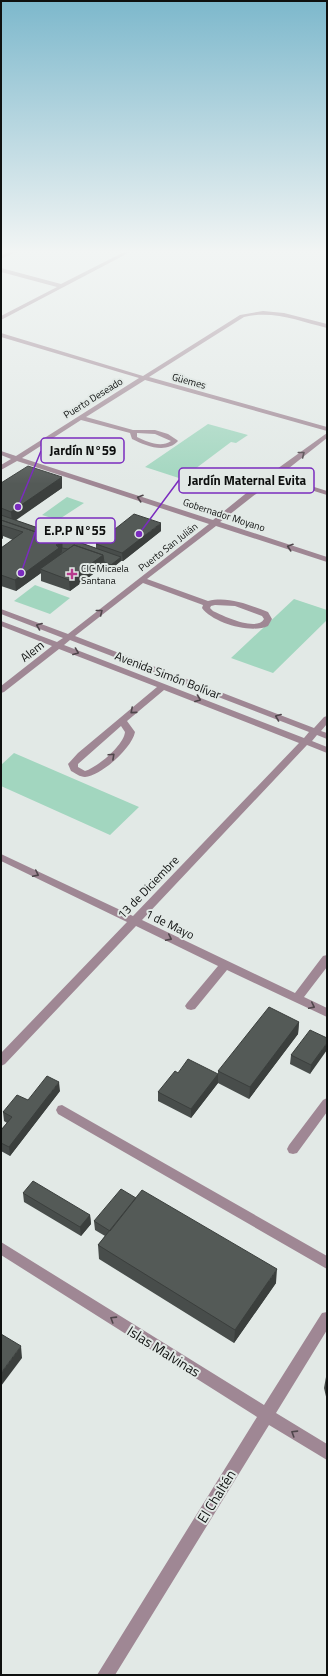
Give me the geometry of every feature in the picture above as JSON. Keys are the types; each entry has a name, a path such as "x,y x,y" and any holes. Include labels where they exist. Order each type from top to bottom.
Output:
{"street":[{"name":"Puerto Deseado","path":"1,468 223,328"},
{"name":"Güemes","path":"1,335 144,378 327,429"},
{"path":"81,418 133,432 150,432 169,436 175,441 172,444 159,446 134,438 133,432"},
{"name":"Puerto San Julián","path":"59,645 327,435"},
{"name":"Gobernador Moyano","path":"1,453 327,560"},
{"path":"274,476 327,493"},
{"path":"142,580 208,604 216,601 226,602 265,614 268,619 264,624 257,627 248,627 210,613 206,608 208,604"},
{"name":"Avenida Simón Bolívar","path":"1,611 327,736"},
{"name":"Avenida Simón Bolívar","path":"1,623 327,750"},
{"name":"Alem","path":"1,690 59,645"},
{"path":"122,721 130,732 129,739 124,745 95,771 84,774 74,769 73,764 81,755 163,686"},
{"name":"13 de Diciembre","path":"1,1061 327,719"},
{"name":"1 de Mayo","path":"1,857 327,1013"},
{"path":"296,999 327,959"},
{"path":"191,1006 225,964"},
{"path":"293,1149 327,1103"},
{"path":"62,1110 327,1263"},
{"name":"Islas Malvinas","path":"1,1248 327,1453"},
{"name":"El Chaltén","path":"105,1675 327,1318"}],"green space":[{"path":"208,424 248,435 236,443 231,442 195,469 198,470 185,480 145,467"},
{"path":"67,497 84,503 58,520 42,515"},
{"path":"35,585 70,598 50,614 14,601"},
{"path":"294,599 327,610 327,620 273,673 231,658"},
{"path":"14,753 139,807 110,835 1,786 1,765"}],"building":[{"path":"28,466 62,477 11,512 1,508 1,483"},
{"path":"134,514 161,523 122,553 96,544"},
{"path":"1,515 121,557 111,565 104,562 103,555 74,545 68,549 62,548 62,541 1,520"},
{"path":"1,520 62,541 56,545 59,548 15,580 1,575 1,548 23,532 1,525"},
{"path":"74,545 103,555 69,580 40,569"},
{"path":"269,1007 299,1022 250,1087 218,1071"},
{"path":"310,1030 327,1038 327,1043 311,1065 291,1055"},
{"path":"188,1059 218,1074 191,1109 158,1092 175,1071 178,1073"},
{"path":"47,1076 59,1082 9,1147 1,1143 1,1130 12,1117 3,1112 17,1095 28,1100"},
{"path":"33,1181 90,1215 80,1227 23,1193"},
{"path":"121,1189 136,1198 110,1231 94,1221"},
{"path":"142,1190 277,1269 235,1330 98,1245"},
{"path":"1,1334 21,1346 1,1373"}],"place":[{"name":"Jardín N°59","path":"18,507"},
{"name":"Jardín Maternal Evita","path":"139,534"},
{"name":"E.P.P N°55","path":"21,573"},
{"name":"CIC Micaela Santana","path":"72,574"}]}
